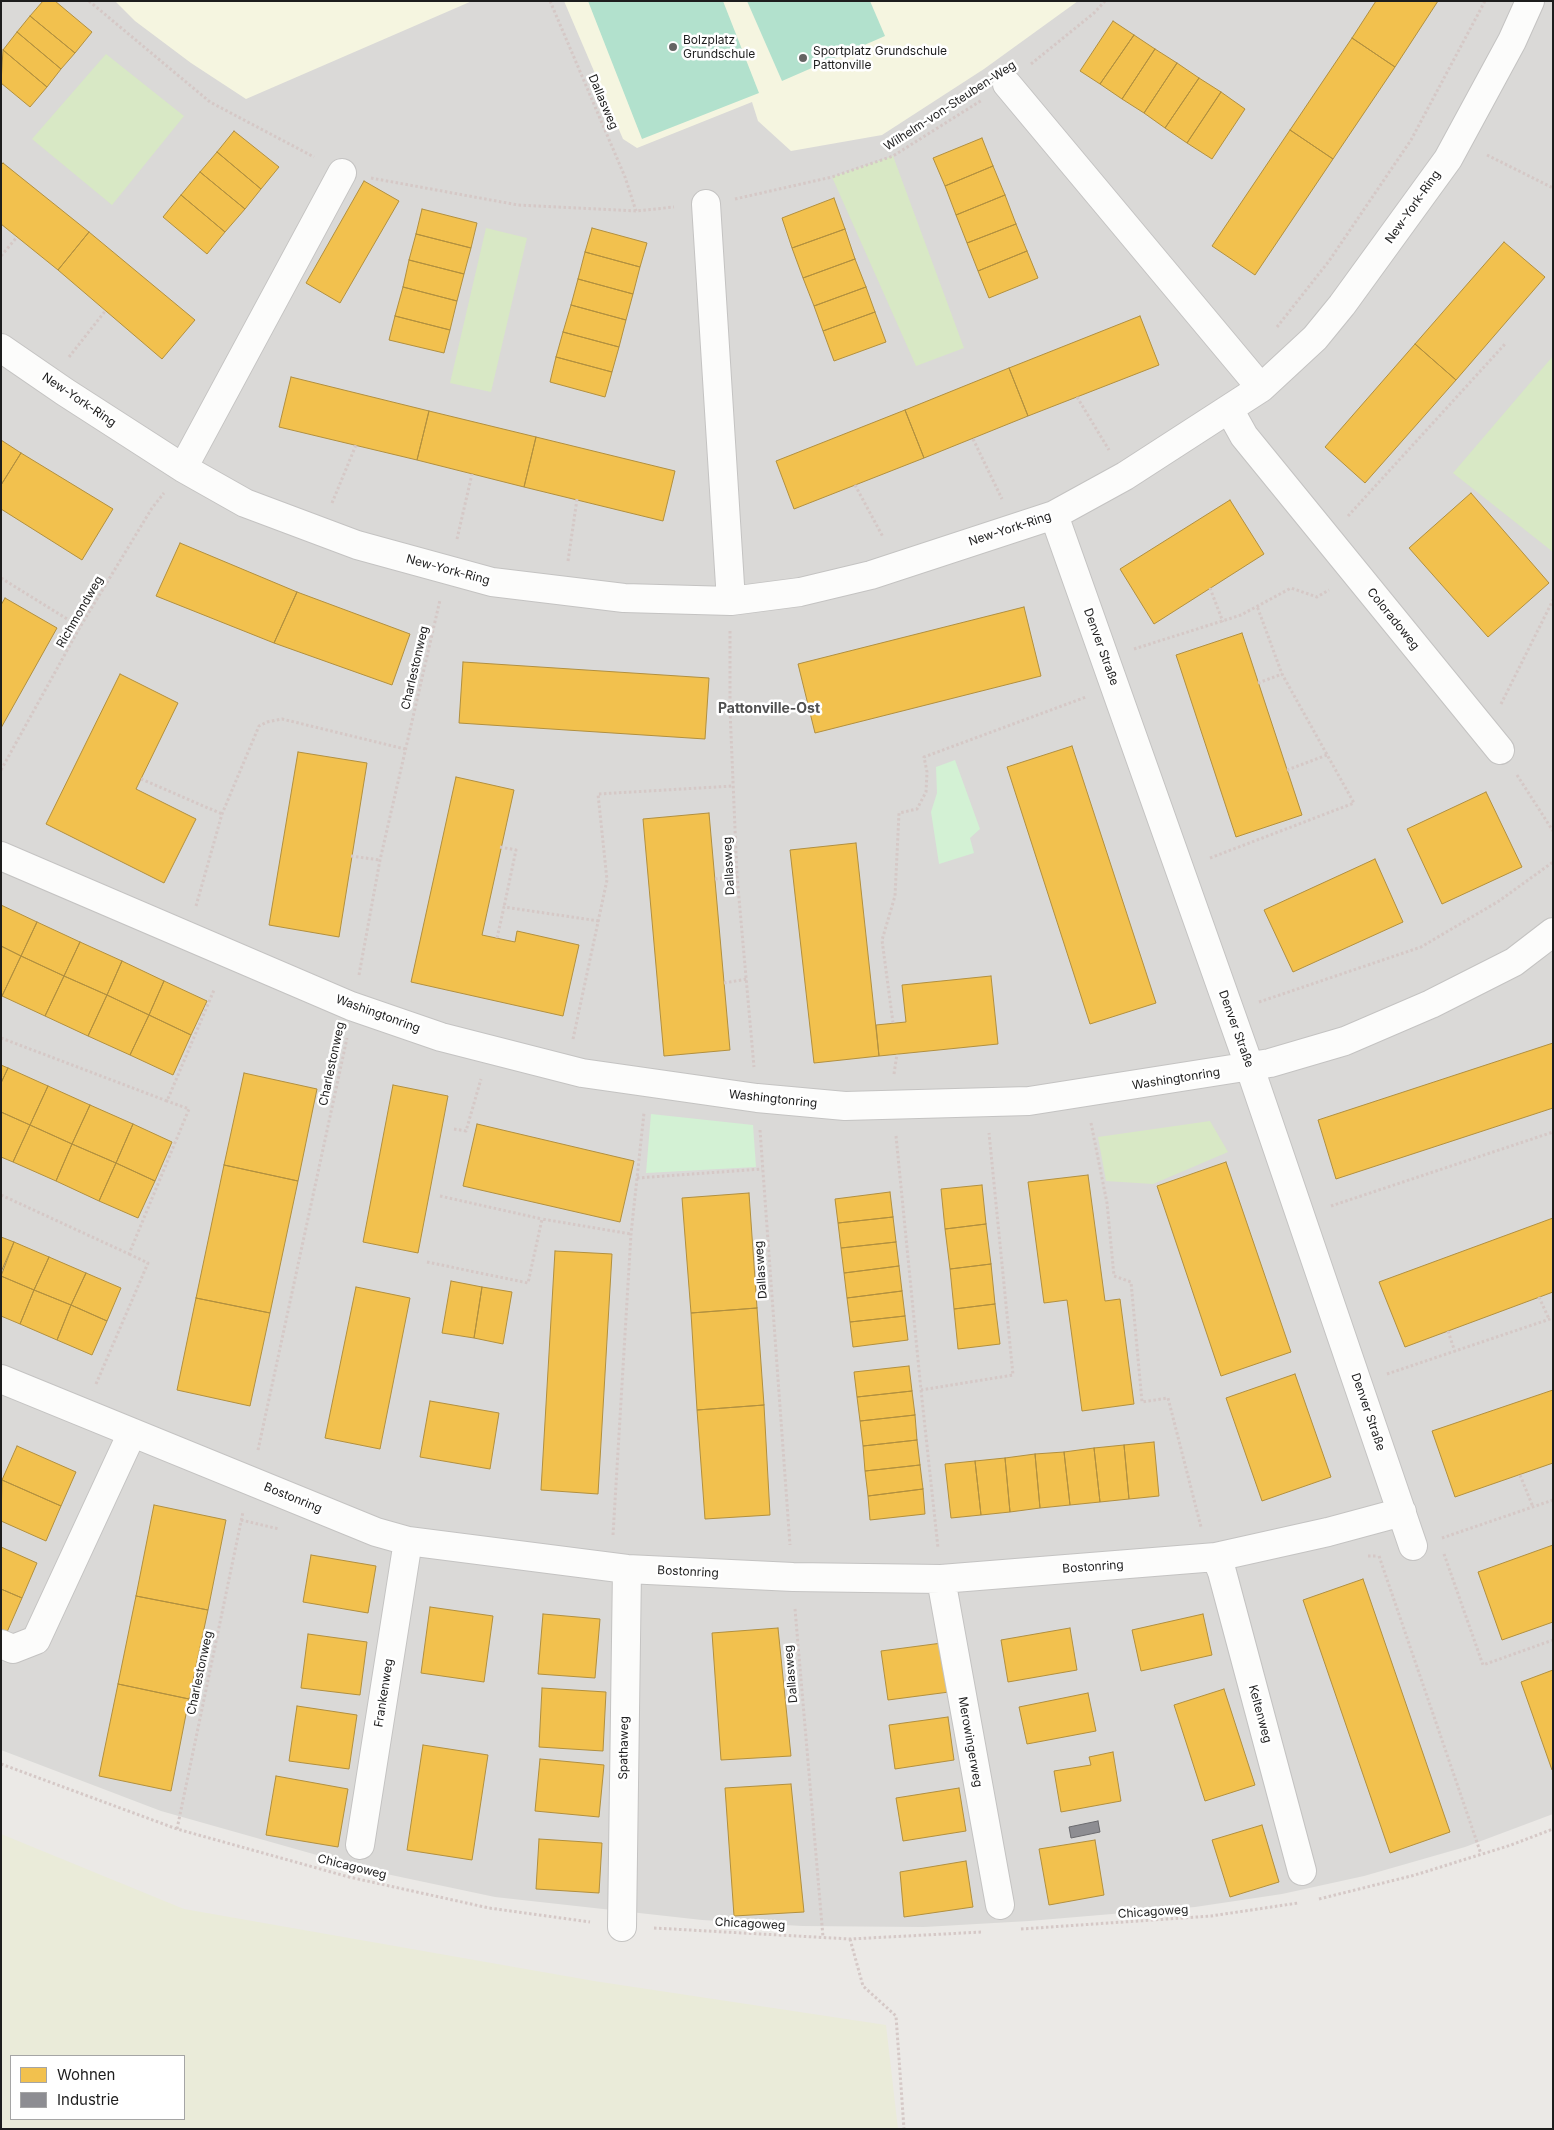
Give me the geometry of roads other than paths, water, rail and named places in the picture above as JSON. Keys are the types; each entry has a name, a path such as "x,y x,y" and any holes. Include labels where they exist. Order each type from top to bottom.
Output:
{"street":[{"name":"New-York-Ring","path":"1,348 183,468 245,503 357,545 492,582 624,598 731,601 800,592 892,568 1054,515 1125,476 1261,388 1315,338 1342,305 1448,159 1512,41 1530,1"},
{"path":"1007,84 1261,388"},
{"path":"183,468 342,173"},
{"path":"706,204 731,601"},
{"name":"Coloradoweg","path":"1228,410 1244,436 1494,742"},
{"name":"Denver Straße","path":"1054,515 1250,1068 1413,1546"},
{"name":"Washingtonring","path":"1,856 352,1006 442,1037 582,1073 758,1098 845,1106 1029,1101 1250,1068 1345,1041 1431,1004 1514,962 1553,932"},
{"name":"Bostonring","path":"1,1379 376,1532 408,1541 627,1569 793,1577 941,1579 1216,1557 1328,1532 1402,1512"},
{"path":"1,1644 13,1649 36,1640 132,1433"},
{"name":"Frankenweg","path":"360,1846 408,1541"},
{"name":"Keltenweg","path":"1216,1557 1222,1572 1302,1871"},
{"name":"Spathaweg","path":"622,1927 627,1569"},
{"name":"Merowingerweg","path":"941,1579 1000,1905"}],"place":[{"name":"Bolzplatz Grundschule","path":"673,47"},
{"name":"Sportplatz Grundschule Pattonville","path":"803,58"}],"district":[{"name":"Pattonville-Ost","path":"769,709"}]}
